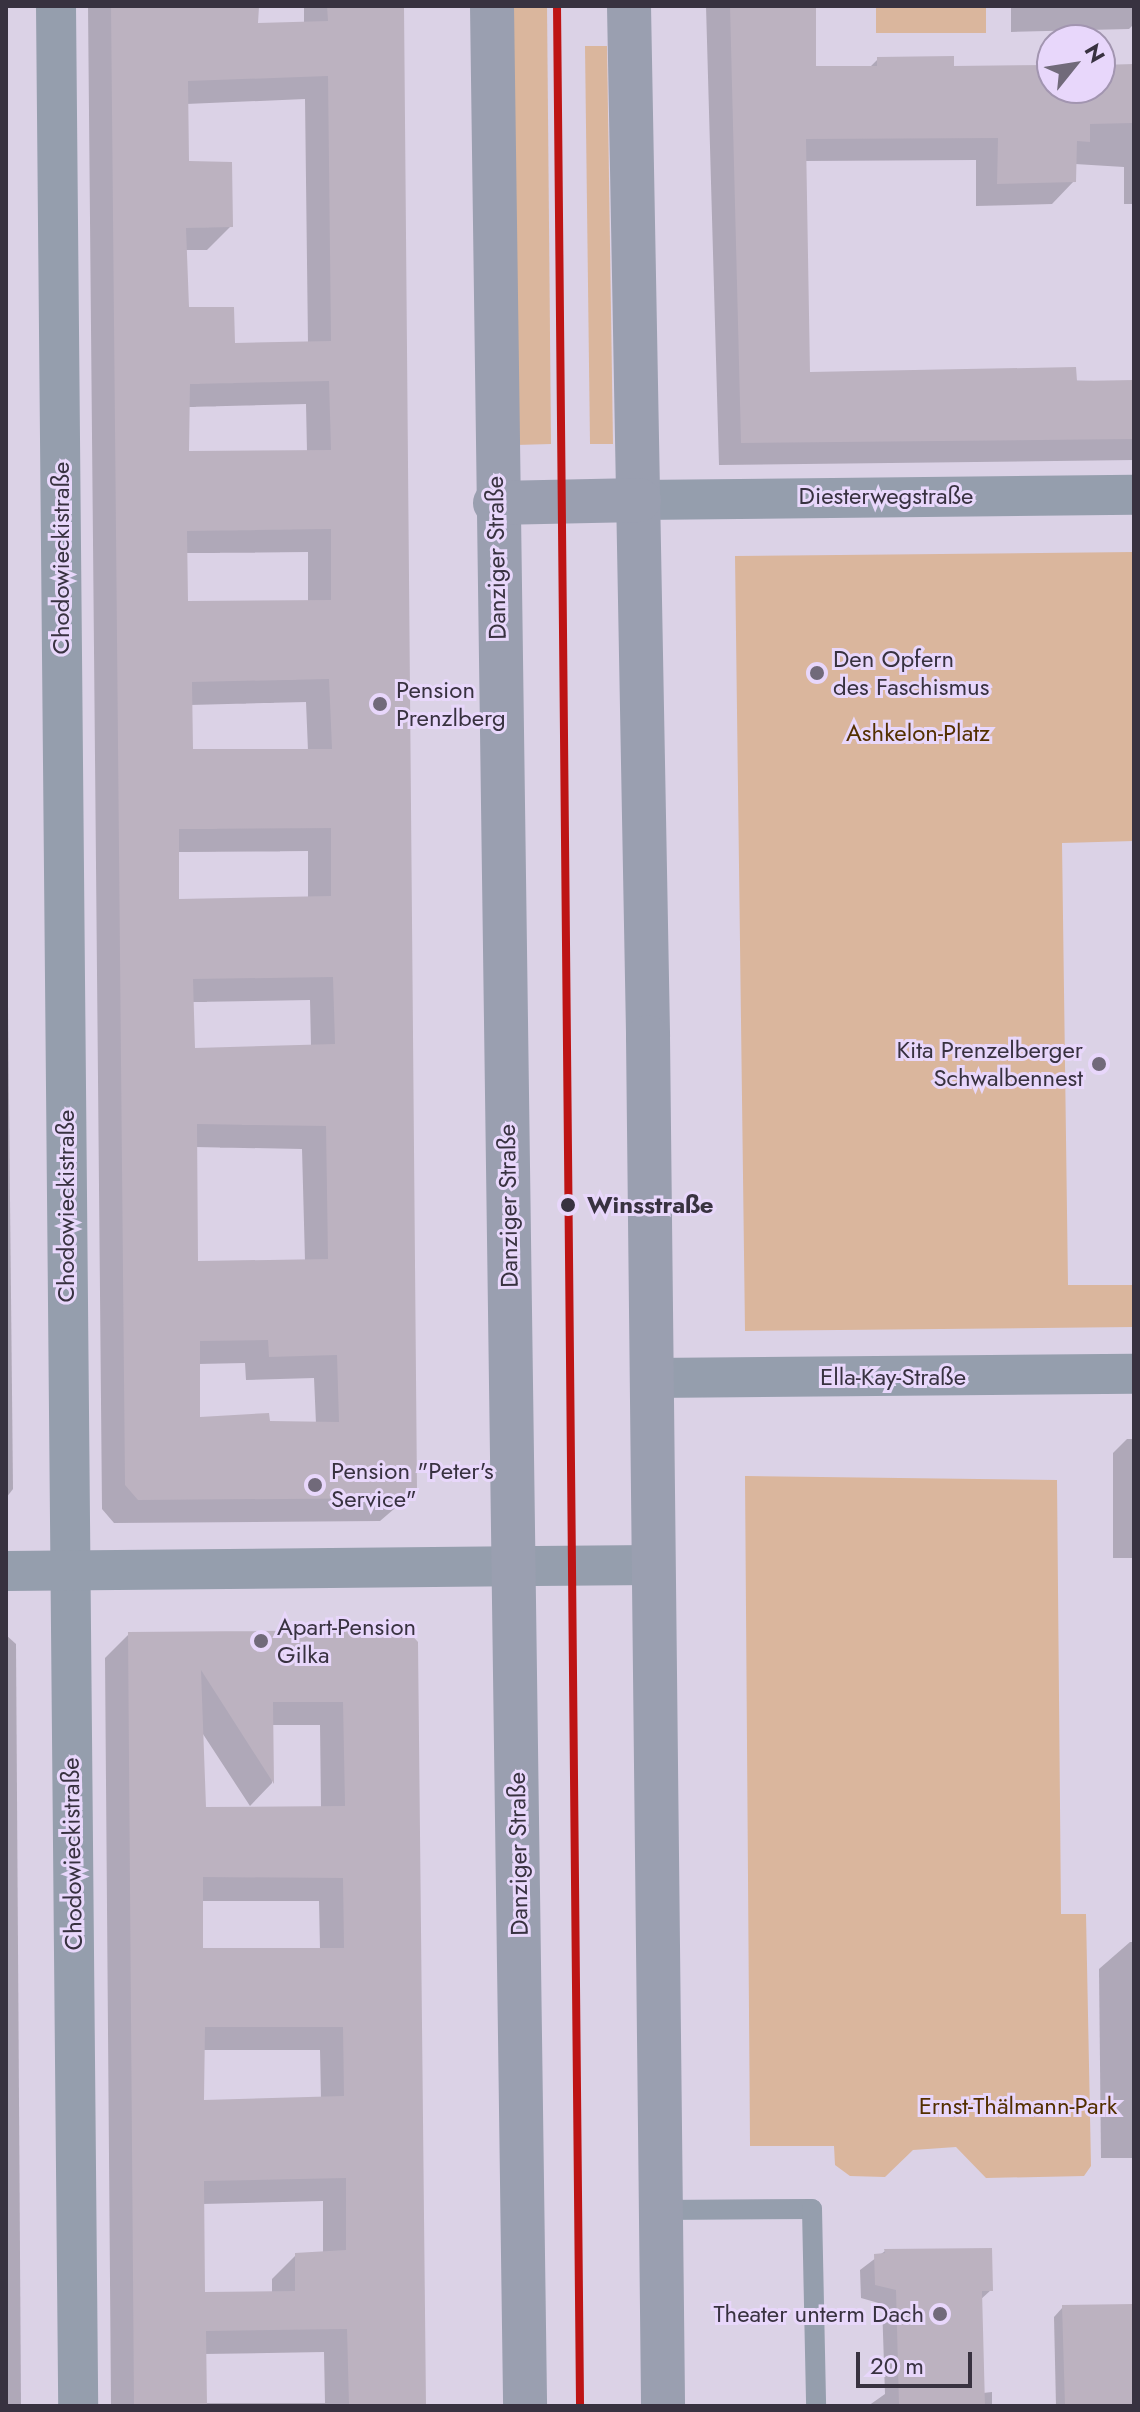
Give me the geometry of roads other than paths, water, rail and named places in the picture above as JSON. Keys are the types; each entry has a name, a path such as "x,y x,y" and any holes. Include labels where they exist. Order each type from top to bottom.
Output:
{"main road":[{"name":"Danziger Straße","path":"492,6 495,503 525,2406"},
{"path":"629,6 639,500 663,2406"},
{"path":"495,503 639,500"}],"street":[{"name":"Chodowieckistraße","path":"56,6 78,2406"},
{"name":"Diesterwegstraße","path":"639,500 1134,495"},
{"name":"Ella-Kay-Straße","path":"651,1378 1134,1374"},
{"path":"6,1571 513,1563 652,1565"}],"lane":[{"path":"661,2210 812,2209 816,2406"}],"place":[{"name":"Den Opfern des Faschismus","path":"817,673"},
{"name":"Pension Prenzlberg","path":"380,704"},
{"name":"Kita Prenzelberger Schwalbennest","path":"1099,1064"},
{"name":"Winsstraße","path":"568,1205"},
{"name":"Pension \"Peter's Service\"","path":"315,1485"},
{"name":"Apart-Pension Gilka","path":"261,1641"},
{"name":"Theater unterm Dach","path":"940,2314"}],"park label":[{"name":"Ashkelon-Platz","path":"918,733"},
{"name":"Ernst-Thälmann-Park","path":"1018,2106"}]}
